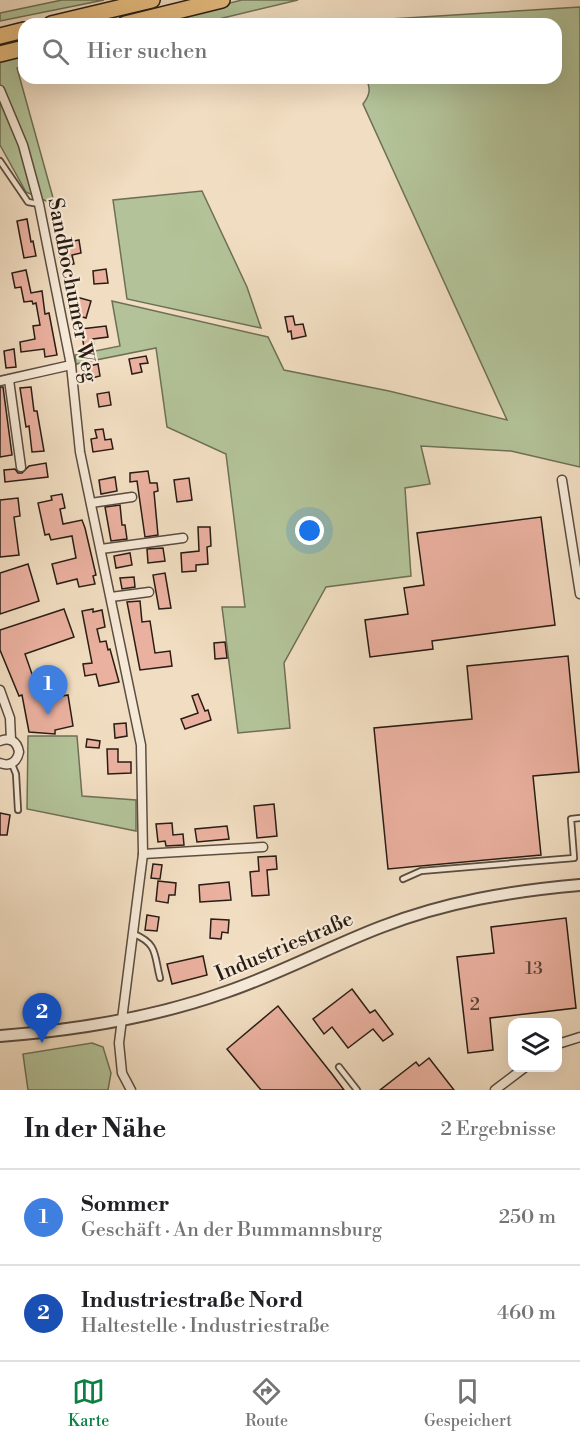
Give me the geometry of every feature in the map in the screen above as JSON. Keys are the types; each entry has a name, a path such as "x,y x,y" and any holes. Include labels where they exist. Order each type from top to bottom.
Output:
{"highway":[{"path":"76,18 152,0"},
{"path":"149,18 222,0"},
{"path":"0,36 18,32"},
{"path":"0,54 18,50"}],"street":[{"name":"Sandbochumer Weg","path":"0,90 23,145 39,204 71,366 80,452 141,745 143,854 121,1022 120,1059 127,1089"},
{"path":"21,467 5,381 71,366"},
{"path":"562,480 580,594"},
{"path":"91,503 132,497"},
{"path":"101,549 183,538"},
{"path":"111,597 149,591"},
{"path":"0,690 10,718 11,740"},
{"path":"0,741 11,740 16,743 19,752 12,764 0,763"},
{"path":"143,854 262,847"},
{"name":"Industriestraße","path":"0,1036 121,1022 191,1004 235,989 381,927 439,908 497,894 580,885"},
{"path":"562,1043 580,1036"},
{"path":"495,1090 508,1086 520,1072"}],"lane":[{"path":"0,161 28,202 39,204"},
{"path":"12,764 17,784 18,810"},
{"path":"403,879 421,871 574,858 571,819 580,818"},
{"path":"134,934 152,944 160,978"},
{"path":"339,1067 357,1090"}],"green space":[{"path":"62,0 104,0 0,21 0,13"},
{"path":"242,0 298,0 223,18 168,18"},
{"path":"580,7 580,467 511,451 421,446 430,484 405,488 411,576 326,587 284,663 290,728 238,733 222,607 245,607 226,454 167,427 156,348 76,364 75,355 120,346 112,301 268,337 284,370 389,391 507,420 363,104 369,92 369,84 562,84 562,18 406,18"},
{"path":"18,54 18,84 21,84 55,205 26,192 0,145 0,59"},
{"path":"202,191 247,287 261,328 127,299 113,200"},
{"path":"28,736 77,736 82,796 136,800 136,831 27,809"},
{"path":"92,1043 103,1047 111,1073 108,1090 28,1090 23,1054"}],"building":[{"path":"27,219 36,256 24,258 17,221"},
{"path":"79,240 81,253 72,255 74,264 62,266 60,256 65,255 63,243"},
{"path":"106,269 108,283 94,284 93,271"},
{"path":"26,270 31,293 42,291 45,314 49,313 57,355 45,357 44,349 21,352 20,342 35,339 33,326 40,325 36,303 24,302 21,287 15,288 12,273"},
{"path":"73,296 91,301 86,318 72,314 75,305 71,305"},
{"path":"293,316 295,325 303,324 306,336 292,339 285,317"},
{"path":"106,326 108,337 93,339 94,345 84,347 81,329"},
{"path":"14,349 16,367 6,368 4,351"},
{"path":"146,356 148,363 140,364 142,372 132,374 129,359"},
{"path":"98,364 100,376 88,379 85,367"},
{"path":"0,387 3,387 12,455 0,457"},
{"path":"31,387 34,411 37,411 44,451 32,452 29,426 26,427 20,388"},
{"path":"109,392 111,405 99,407 97,394"},
{"path":"103,429 105,440 111,439 113,449 93,452 91,439 97,438 95,430"},
{"path":"46,463 48,477 5,482 4,470 15,469 18,473 22,473 29,466"},
{"path":"148,471 150,483 157,483 158,491 154,492 158,535 145,537 137,481 130,482 130,473"},
{"path":"115,477 117,491 101,494 99,480"},
{"path":"189,478 192,500 177,502 174,480"},
{"path":"62,494 65,508 60,509 63,524 82,520 85,528 96,575 93,576 95,584 79,587 77,579 57,584 52,564 76,558 72,536 51,540 49,534 45,535 38,503 52,500 51,496"},
{"path":"18,498 20,516 14,517 19,555 0,557 0,500"},
{"path":"120,505 122,525 125,525 127,539 111,541 105,507"},
{"path":"541,517 555,625 432,641 433,649 370,657 365,620 408,614 404,588 424,585 417,533"},
{"path":"198,527 210,527 211,546 207,547 208,564 196,565 196,571 182,572 181,553 199,551"},
{"path":"163,548 165,561 148,563 147,549"},
{"path":"130,553 132,565 116,568 114,556"},
{"path":"28,564 39,601 0,614 0,573"},
{"path":"165,573 171,608 159,609 153,575"},
{"path":"134,577 135,587 122,589 120,578"},
{"path":"140,601 142,622 150,621 155,653 170,651 172,666 140,670 127,602"},
{"path":"64,609 74,637 25,654 41,700 68,695 73,726 55,730 55,734 29,732 22,695 19,696 0,650 0,630"},
{"path":"93,609 93,612 102,610 105,627 97,629 100,642 106,641 108,650 110,649 119,682 99,686 96,674 85,676 83,664 92,663 82,611"},
{"path":"225,642 227,658 215,659 214,643"},
{"path":"568,656 579,772 533,776 541,855 388,869 374,728 472,719 467,666"},
{"path":"198,694 211,720 185,729 181,719 198,713 192,696"},
{"path":"126,723 127,736 115,738 114,724"},
{"path":"87,739 100,741 99,748 86,747"},
{"path":"107,749 118,749 118,762 131,762 131,773 108,774"},
{"path":"274,804 277,836 257,838 254,806"},
{"path":"0,813 10,815 7,835 0,835"},
{"path":"172,823 173,835 183,834 184,845 166,846 165,841 158,842 156,824"},
{"path":"227,826 229,839 197,842 195,829"},
{"path":"276,856 277,869 267,870 269,895 252,896 250,872 259,871 258,857"},
{"path":"153,864 162,865 160,879 151,878"},
{"path":"158,881 176,883 175,895 169,895 168,903 156,901"},
{"path":"229,882 231,900 200,902 199,885"},
{"path":"147,915 159,917 157,931 145,930"},
{"path":"566,918 576,1008 490,1018 493,1050 468,1053 457,957 494,953 491,927"},
{"path":"211,919 229,920 228,933 222,932 221,939 210,938"},
{"path":"203,956 207,975 172,984 167,964"},
{"path":"352,989 370,1013 375,1010 393,1034 383,1041 373,1029 348,1048 332,1027 324,1034 313,1019"},
{"path":"278,1006 344,1090 261,1090 227,1049"},
{"path":"429,1058 454,1090 380,1090 416,1062 419,1066"}],"place":[{"name":"Sommer","path":"48,715"},
{"name":"Industriestraße Nord","path":"42,1043"}]}
